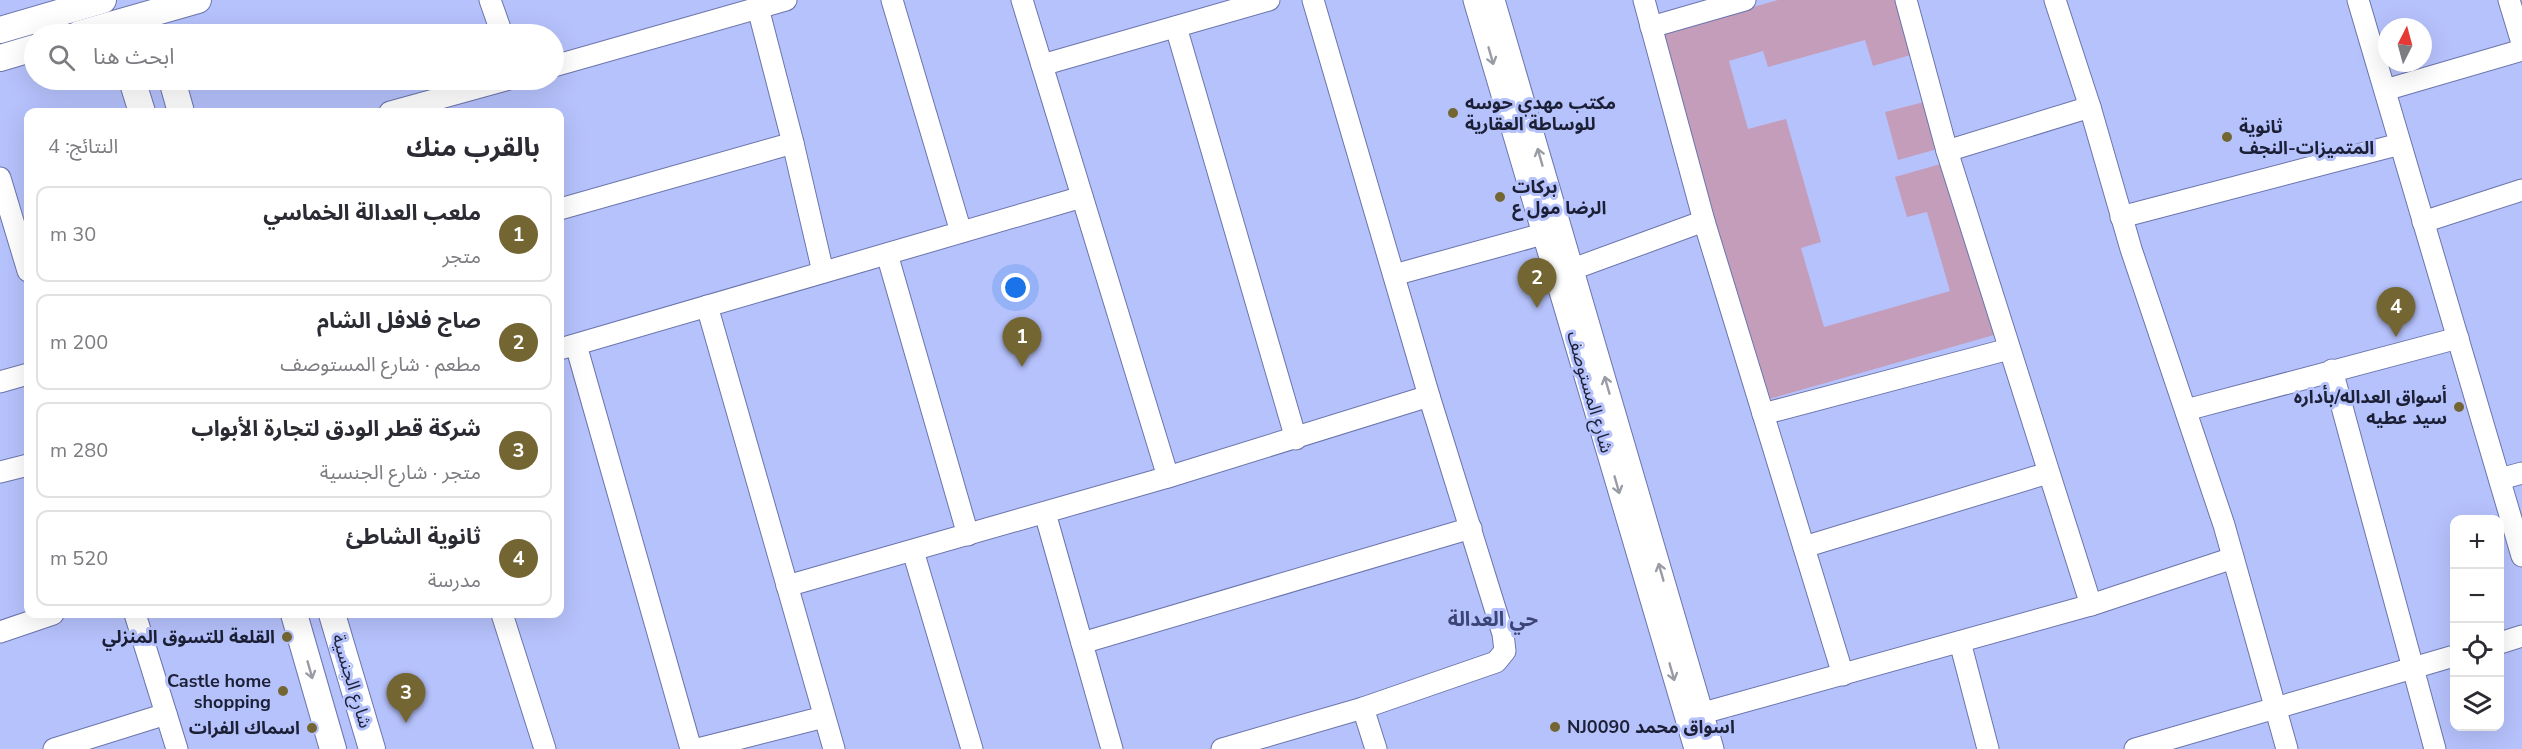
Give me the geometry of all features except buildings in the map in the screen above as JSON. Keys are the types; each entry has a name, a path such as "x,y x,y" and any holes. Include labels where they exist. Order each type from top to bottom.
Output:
{"main road":[{"path":"0,30 103,0"},
{"path":"133,24 160,16 198,0"},
{"path":"77,8 107,24"},
{"path":"0,58 24,51"},
{"path":"135,90 141,108"},
{"path":"175,90 180,108"},
{"name":"شارع الجنسية","path":"295,618 333,749"},
{"name":"شارع الجنسية","path":"333,618 372,749"}],"street":[{"path":"490,0 498,24"},
{"path":"564,63 786,0"},
{"path":"892,0 961,232"},
{"path":"1022,0 1168,477"},
{"path":"1042,65 1269,0"},
{"path":"1222,749 1363,708 1496,662 1506,651 1503,634 1429,396 1313,0"},
{"name":"شارع المستوصف","path":"1474,0 1573,269 1665,618 1696,748"},
{"name":"شارع المستوصف","path":"1494,0 1543,234 1665,618 1703,713 1696,748"},
{"path":"1644,0 1704,221 1843,675"},
{"path":"1651,27 1745,0"},
{"path":"1906,0 1947,151 2091,605"},
{"path":"2055,0 2090,107 2121,217 2233,558 2287,749"},
{"path":"2358,0 2522,556"},
{"path":"2510,0 2522,43"},
{"path":"758,8 794,143 823,272"},
{"path":"1176,27 1296,439"},
{"path":"2385,90 2522,50"},
{"path":"404,108 470,90"},
{"path":"1947,151 2090,107"},
{"path":"564,208 794,143"},
{"path":"2121,217 2400,144"},
{"path":"0,178 5,215 24,260"},
{"path":"2424,222 2522,190"},
{"path":"691,749 568,347 1082,197"},
{"path":"1573,269 1704,221"},
{"path":"1394,275 1543,234"},
{"path":"887,254 968,535"},
{"path":"707,306 834,749"},
{"path":"2186,410 2458,338"},
{"path":"1763,414 2009,349"},
{"path":"2332,370 2435,749"},
{"path":"0,382 24,375"},
{"path":"787,586 1168,477 1429,396"},
{"path":"0,472 24,466"},
{"path":"1804,547 2049,472"},
{"path":"2499,480 2522,473"},
{"path":"1045,513 1112,749"},
{"path":"1082,643 1471,528"},
{"path":"913,551 972,749"},
{"path":"1703,713 2091,605 2233,558"},
{"path":"0,632 41,618"},
{"path":"136,618 177,749"},
{"path":"503,618 544,749"},
{"path":"2504,641 2522,636"},
{"path":"1960,642 1988,749"},
{"path":"2135,749 2156,746 2450,657"},
{"path":"1363,708 1376,749"},
{"path":"54,749 166,714"},
{"path":"698,749 824,717"}],"shaded area":[{"path":"1778,0 1899,0 1914,54 1873,66 1865,40 1768,67 1763,51 1729,61 1748,129 1786,119 1821,242 1801,248 1824,327 1950,291 1927,212 1907,217 1895,177 1944,163 1994,335 1766,400 1661,33"},
{"path":"1928,101 1941,148 1898,160 1885,112"}],"place":[{"name":"مكتب مهدي حوسه للوساطة العقارية","path":"1453,113"},
{"name":"ثانوية المتميزات-النجف","path":"2227,137"},
{"name":"برکات الرضا مول ع","path":"1500,197"},
{"name":"صاج فلافل الشام","path":"1537,308"},
{"name":"ثانوية الشاطئ","path":"2396,337"},
{"name":"ملعب العدالة الخماسي","path":"1022,367"},
{"name":"أسواق العداله/بأداره سيد عطيه","path":"2459,407"},
{"name":"القلعة للتسوق المنزلي","path":"287,637"},
{"name":"Castle home shopping","path":"283,691"},
{"name":"شركة قطر الودق لتجارة الأبواب","path":"406,723"},
{"name":"NJ0090 اسواق محمد","path":"1555,727"},
{"name":"اسماك الفرات","path":"312,728"}],"district":[{"name":"حي العدالة","path":"1493,619"}]}
